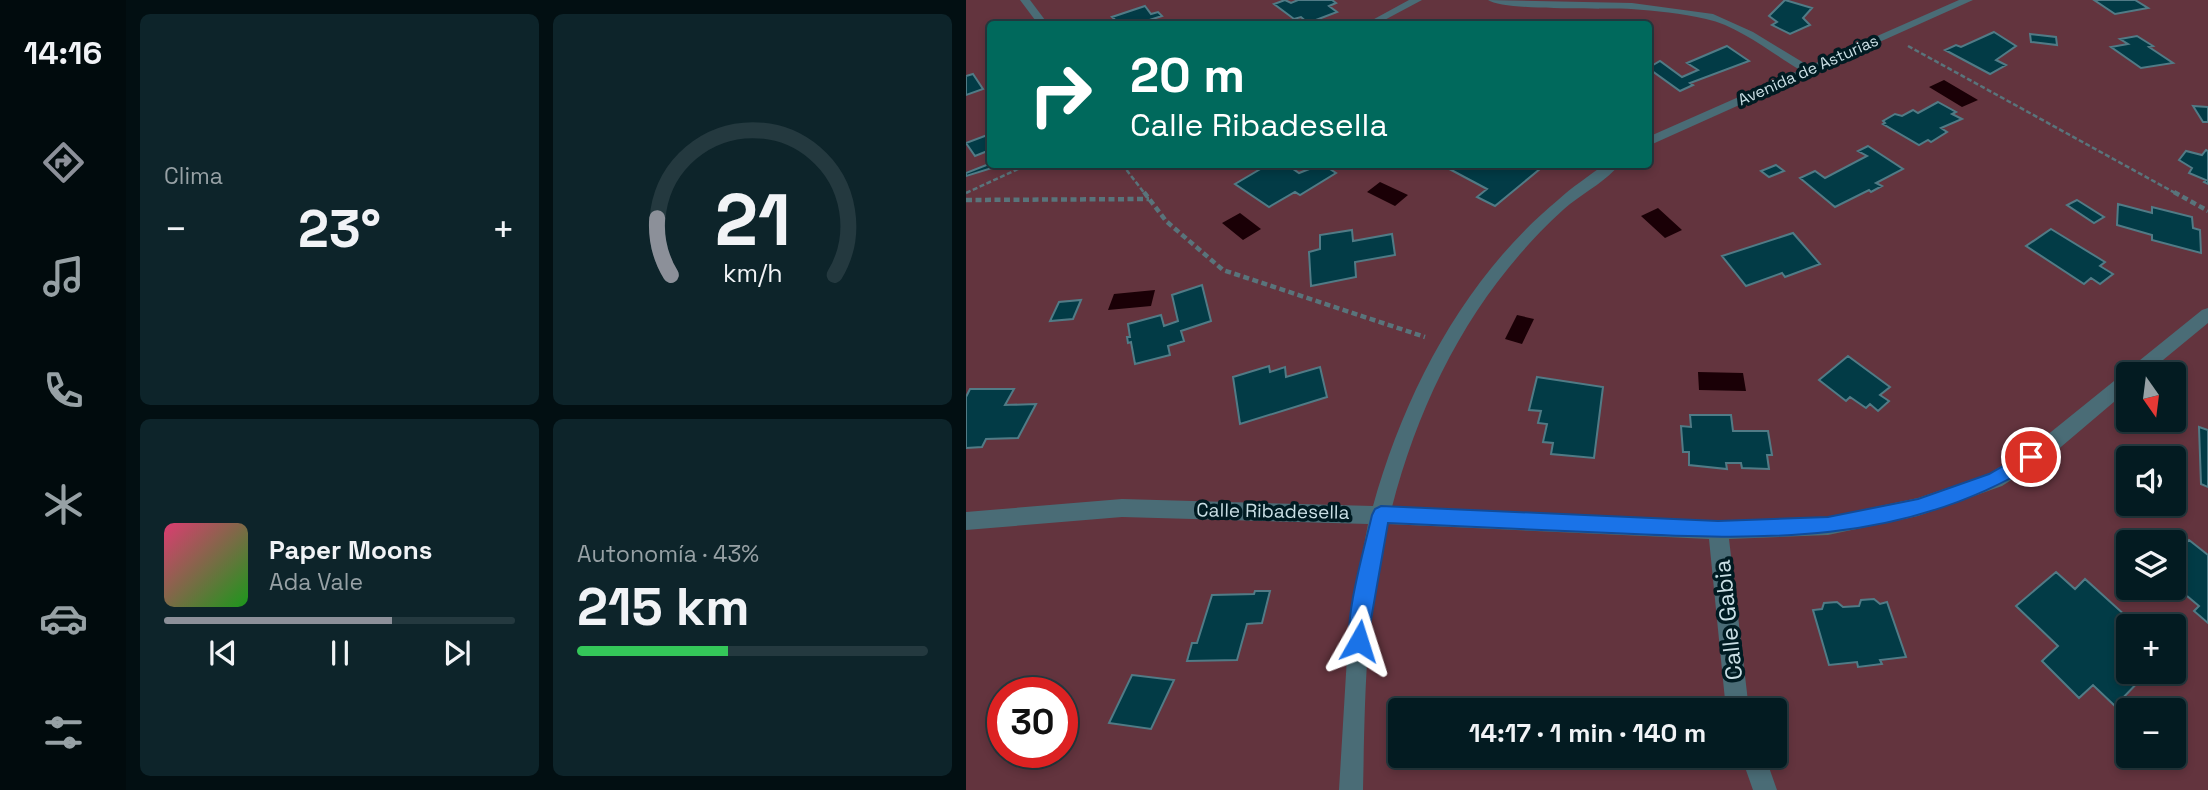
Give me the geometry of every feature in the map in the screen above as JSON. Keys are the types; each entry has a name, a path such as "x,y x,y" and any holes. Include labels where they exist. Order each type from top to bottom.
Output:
{"street":[{"path":"1025,0 1041,21"},
{"path":"1376,21 1417,0"},
{"path":"1493,0 1629,2 1671,6 1710,16 1740,29 1807,70"},
{"name":"Avenida de Asturias","path":"1652,140 1968,0"},
{"path":"1351,790 1354,684 1363,597 1381,515 1406,428 1446,343 1504,259 1587,182 1608,168"},
{"path":"2150,362 2208,314"},
{"name":"Calle Ribadesella","path":"966,521 1122,508 1381,515 1718,530 1828,526 1918,508 1995,480 2048,446 2116,390"},
{"name":"Calle Gabia","path":"1718,530 1737,698"},
{"path":"1757,768 1765,790"}],"path":[{"path":"1888,35 2208,211"},
{"path":"966,192 1020,168"},
{"path":"1125,168 1166,221 1223,270 1446,343"},
{"path":"966,200 1149,199"}],"shaded area":[{"path":"966,0 2208,0 2208,790 966,790"},
{"path":"1944,80 1978,100 1962,107 1929,87"},
{"path":"1380,182 1408,195 1395,206 1367,192"},
{"path":"1658,208 1682,230 1665,238 1641,216"},
{"path":"1240,213 1261,229 1243,240 1222,223"},
{"path":"1155,290 1151,306 1108,310 1114,294"},
{"path":"1517,315 1534,319 1522,344 1505,339"},
{"path":"1698,372 1743,373 1746,391 1699,390"}],"building":[{"path":"1285,0 1291,3 1298,0 1332,0 1336,3 1329,6 1337,12 1306,21 1301,17 1294,19 1274,4"},
{"path":"1785,0 1812,8 1803,18 1810,25 1790,34 1772,25 1777,22 1769,16"},
{"path":"2094,0 2135,0 2148,8 2115,14"},
{"path":"1145,6 1151,14 1158,12 1162,16 1146,21 1117,21 1112,17"},
{"path":"1994,32 2016,46 1996,60 2006,65 1990,74 1945,50 1956,45 1961,47"},
{"path":"2030,34 2056,37 2057,45 2031,42"},
{"path":"2137,36 2173,63 2141,68 2111,47 2128,44 2120,39"},
{"path":"1727,46 1749,61 1690,83 1693,85 1680,91 1652,71 1652,66 1660,61 1682,77 1698,70 1687,63"},
{"path":"973,74 983,89 966,95 966,76"},
{"path":"1938,102 1956,112 1952,114 1962,119 1941,128 1947,132 1931,142 1928,140 1919,145 1883,124 1883,121 1895,114 1902,116 1913,110 1918,113"},
{"path":"2193,106 2208,107 2208,122 2203,122"},
{"path":"987,135 987,151 975,156 966,143"},
{"path":"1868,146 1903,169 1876,183 1882,186 1871,192 1869,190 1835,207 1800,178 1815,171 1825,178 1867,156 1858,151"},
{"path":"2206,150 2208,184 2204,182 2206,180 2189,173 2192,168 2179,160 2186,151 2202,155"},
{"path":"987,165 987,168 992,168 966,176 966,173"},
{"path":"1776,165 1784,171 1769,177 1761,171"},
{"path":"1262,168 1292,168 1299,173 1312,168 1328,168 1336,173 1300,195 1295,192 1269,207 1235,184"},
{"path":"1448,168 1541,168 1495,206 1477,197 1487,189"},
{"path":"2077,200 2104,217 2094,223 2067,205"},
{"path":"2118,204 2152,213 2152,207 2192,217 2193,228 2200,230 2201,253 2152,240 2152,235 2117,225"},
{"path":"2051,229 2105,262 2100,266 2113,274 2100,284 2091,278 2084,284 2026,246"},
{"path":"1352,230 1353,241 1392,234 1395,255 1355,262 1356,277 1311,286 1309,252 1320,249 1320,235"},
{"path":"1793,233 1820,264 1785,277 1782,273 1746,286 1722,256"},
{"path":"1202,285 1211,321 1181,331 1184,341 1168,346 1170,355 1135,364 1131,342 1128,343 1128,324 1161,315 1164,326 1178,321 1172,295"},
{"path":"1081,300 1073,319 1050,321 1059,302"},
{"path":"1848,356 1890,387 1880,395 1889,401 1878,411 1870,404 1866,408 1850,397 1846,401 1819,380"},
{"path":"1269,366 1270,372 1285,367 1286,377 1320,367 1327,397 1240,424 1233,377"},
{"path":"1537,377 1603,387 1594,458 1551,454 1553,443 1543,442 1547,424 1538,423 1541,411 1529,410"},
{"path":"970,389 1014,389 1005,405 1036,404 1018,438 986,439 982,447 966,448 966,397"},
{"path":"1690,415 1731,415 1733,431 1768,431 1772,455 1767,455 1769,469 1742,468 1741,463 1726,463 1727,469 1689,465 1689,452 1683,452 1681,426 1691,427"},
{"path":"2199,427 2208,430 2208,487 2201,484"},
{"path":"2189,540 2208,555 2208,623 2194,611 2199,606 2186,595 2186,543"},
{"path":"2056,572 2075,589 2085,579 2124,614 2116,614 2116,684 2136,684 2123,698 2116,698 2115,706 2093,685 2079,698 2042,661 2058,646 2016,606"},
{"path":"1255,591 1270,591 1262,623 1247,624 1237,660 1187,661 1192,643 1197,643 1212,595 1254,594"},
{"path":"1874,599 1880,604 1887,602 1906,657 1880,660 1882,664 1858,667 1857,662 1829,665 1813,610 1822,609 1824,603 1837,602 1843,607 1859,606 1861,600"},
{"path":"1132,675 1174,680 1151,729 1109,723"}],"route":[{"path":"1359,641 1363,597 1381,515 1718,530 1828,526 1918,508 1995,480 2031,457"}]}
